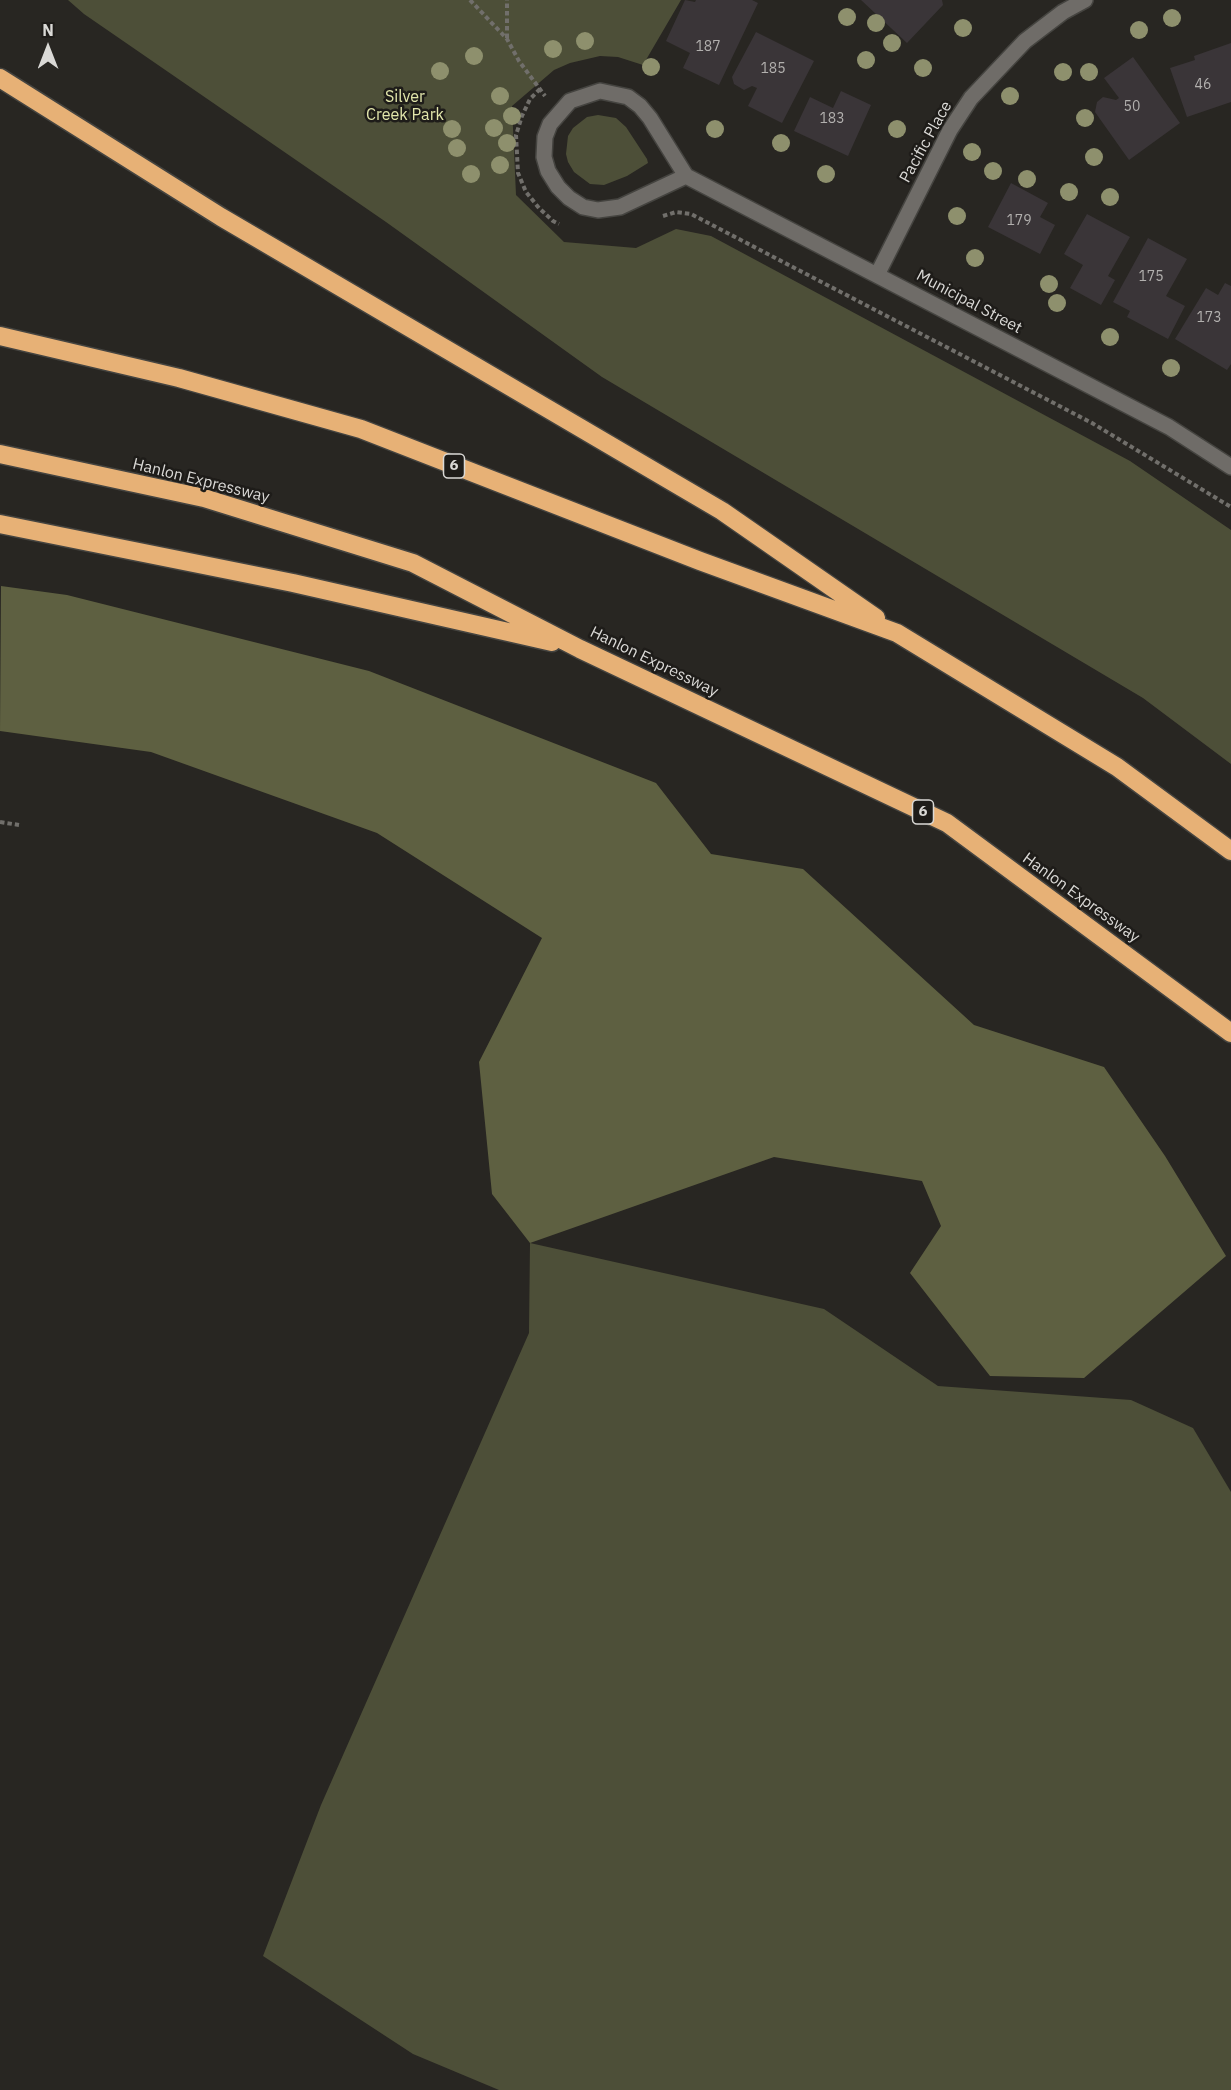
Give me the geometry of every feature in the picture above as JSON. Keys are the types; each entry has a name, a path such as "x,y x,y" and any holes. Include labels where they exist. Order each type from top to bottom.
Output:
{"highway":[{"path":"0,78 221,217 722,511 897,633"},
{"name":"6","path":"0,336 179,378 361,429 700,561 897,633 1117,767 1231,851"},
{"name":"Hanlon Expressway","path":"0,454 204,498 414,563 580,649 946,823 1231,1033"},
{"path":"0,524 293,583 580,649"}],"street":[{"name":"Pacific Place","path":"877,275 950,130 971,98 1025,41 1063,12 1084,0"},
{"path":"600,91 614,93 628,97 645,112 686,176 620,207 598,210 583,207 558,187 548,171 544,157 545,136 550,124 570,101 600,91"},
{"name":"Municipal Street","path":"686,176 1169,428 1231,467"}],"path":[{"path":"470,0 507,39 519,61 540,89 530,99 516,135 518,173 526,192 539,208 553,221 562,225"},
{"path":"507,0 507,39"},
{"path":"654,221 676,212 691,214 1092,423 1231,507"},
{"path":"0,822 19,825"}],"green space":[{"name":"Silver Creek Park","path":"68,0 681,0 643,65 618,57 600,56 570,63 554,70 512,106 516,195 564,242 636,248 676,229 711,236 1130,461 1231,530 1231,764 1143,698 602,377 386,222 84,14"},
{"path":"598,115 616,118 626,127 648,163 627,176 604,185 590,184 574,172 566,154 568,136 573,128 587,117"},
{"path":"1,586 67,595 369,671 656,783 711,854 803,869 974,1025 1104,1067 1165,1156 1226,1256 1084,1378 990,1376 910,1273 941,1226 922,1181 774,1157 530,1243 492,1194 479,1062 542,938 377,833 151,752 0,731"},
{"path":"530,1243 824,1309 938,1386 1131,1400 1193,1428 1231,1492 1231,2090 499,2090 413,2054 263,1956 321,1805 529,1333"}],"building":[{"path":"685,0 695,2 696,0 752,0 758,3 719,85 683,68 690,53 666,41"},
{"path":"861,0 942,0 943,5 907,43"},
{"path":"756,32 814,61 782,123 748,106 757,88 752,86 744,90 734,84 732,77"},
{"path":"1231,43 1231,102 1187,117 1170,68 1195,60 1194,56"},
{"path":"1133,57 1180,123 1129,160 1095,112 1097,102 1103,97 1116,100 1119,98 1104,78"},
{"path":"841,91 871,105 848,156 794,131 810,97 833,108"},
{"path":"1011,183 1048,203 1040,217 1055,225 1040,254 988,227"},
{"path":"1087,214 1130,237 1108,276 1115,280 1101,305 1070,288 1083,265 1064,254"},
{"path":"1148,238 1187,259 1166,296 1185,306 1168,339 1127,317 1130,311 1113,302"},
{"path":"1225,283 1231,286 1231,364 1227,370 1175,339 1206,288 1218,295"}]}
